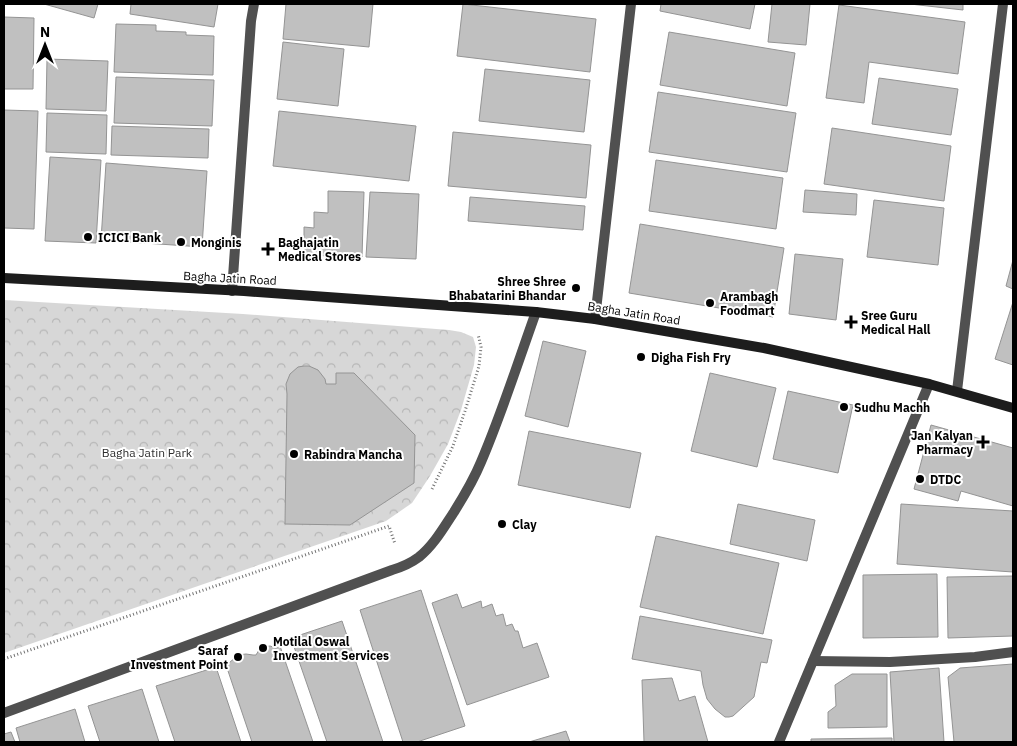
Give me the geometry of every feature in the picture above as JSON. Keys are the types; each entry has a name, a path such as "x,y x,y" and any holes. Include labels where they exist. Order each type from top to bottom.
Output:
{"street":[{"path":"232,291 250,31 254,4"},
{"path":"595,319 631,4"},
{"path":"957,391 1003,4"},
{"name":"Bagha Jatin Road","path":"4,278 232,291 536,312 595,319 764,348 929,384 1013,408"},
{"path":"4,713 408,564 420,556 431,545 446,524 481,463 536,312"},
{"path":"779,742 929,384"},
{"path":"813,661 890,662 975,657 1013,652"}],"path":[{"path":"432,488 454,446 479,366 481,347 478,334"},
{"path":"4,659 389,526"}],"green space":[{"name":"Bagha Jatin Park","path":"4,300 243,314 449,330 473,337 476,347 474,365 461,410 448,444 430,476 412,503 386,521 4,653"}],"building":[{"path":"44,4 98,4 94,18"},
{"path":"131,4 218,4 214,27 130,14"},
{"path":"286,4 373,4 369,47 283,39"},
{"path":"463,4 596,19 590,72 457,56"},
{"path":"661,4 755,4 750,29 660,11"},
{"path":"772,4 810,4 806,45 768,42"},
{"path":"910,4 963,4 963,10"},
{"path":"839,5 965,22 958,74 869,62 864,103 826,98"},
{"path":"4,17 34,18 33,89 4,89"},
{"path":"116,24 156,25 156,31 186,32 186,35 214,36 213,75 114,72"},
{"path":"669,32 795,53 787,106 660,85"},
{"path":"283,42 344,49 338,106 277,99"},
{"path":"47,59 108,61 106,111 46,109"},
{"path":"485,69 590,80 584,132 479,121"},
{"path":"116,77 214,80 212,126 114,123"},
{"path":"879,78 958,89 951,135 872,124"},
{"path":"658,92 796,113 787,172 649,152"},
{"path":"4,110 38,111 34,229 4,228"},
{"path":"279,111 416,126 409,181 273,166"},
{"path":"47,113 107,115 106,154 46,152"},
{"path":"112,126 209,129 208,158 111,155"},
{"path":"832,128 951,146 944,201 824,184"},
{"path":"453,132 591,145 586,198 448,186"},
{"path":"50,157 101,160 96,243 45,241"},
{"path":"656,160 783,178 776,229 649,211"},
{"path":"106,163 207,171 202,247 101,240"},
{"path":"805,190 857,194 856,215 803,212"},
{"path":"328,191 364,192 362,257 304,255 304,227 314,228 314,212 328,213"},
{"path":"370,192 419,194 416,259 366,257"},
{"path":"470,197 585,206 583,230 468,221"},
{"path":"874,200 944,208 938,265 867,257"},
{"path":"640,224 784,248 773,317 629,293"},
{"path":"795,254 843,259 836,320 789,314"},
{"path":"1013,260 1013,289 1006,286"},
{"path":"1013,302 1013,365 995,359"},
{"path":"543,341 586,351 568,427 525,416"},
{"path":"304,366 318,370 325,379 326,384 336,384 336,373 354,373 415,435 414,483 350,525 285,524 286,384 290,374 298,367"},
{"path":"710,373 776,388 757,467 691,451"},
{"path":"788,391 853,405 838,473 773,459"},
{"path":"931,425 1013,448 1013,506 961,491 958,501 914,489"},
{"path":"529,431 641,453 630,508 518,485"},
{"path":"738,504 815,520 807,561 730,544"},
{"path":"901,504 1013,511 1013,572 897,564"},
{"path":"656,536 779,563 763,634 640,607"},
{"path":"937,574 938,637 863,638 863,575"},
{"path":"1013,576 1013,636 948,638 947,577"},
{"path":"421,590 465,726 417,742 403,742 360,610"},
{"path":"457,594 462,608 481,601 482,608 492,604 496,616 503,614 506,626 512,624 515,631 518,631 523,648 537,643 549,677 467,705 432,603"},
{"path":"640,616 772,640 767,663 761,662 754,697 733,716 725,717 707,699 701,671 632,659"},
{"path":"342,621 383,742 327,742 291,638"},
{"path":"270,646 276,648 280,646 313,742 252,742 226,665 238,655 256,655 259,650"},
{"path":"1013,664 1013,742 954,742 948,677 960,668"},
{"path":"216,667 241,742 175,742 156,686"},
{"path":"939,668 944,742 894,742 890,672"},
{"path":"852,674 887,674 887,727 828,728 828,712 836,706 835,685"},
{"path":"672,678 679,701 695,696 708,742 644,742 642,680"},
{"path":"142,689 159,742 100,742 88,706"},
{"path":"75,709 85,742 20,742 16,728"},
{"path":"566,731 570,742 529,742"},
{"path":"11,732 15,742 4,742 4,734"},
{"path":"892,738 892,742 811,742 811,739"}],"place":[{"name":"ICICI Bank","path":"88,237"},
{"name":"Monginis","path":"181,242"},
{"name":"Baghajatin Medical Stores","path":"268,249"},
{"name":"Shree Shree Bhabatarini Bhandar","path":"576,288"},
{"name":"Arambagh Foodmart","path":"710,303"},
{"name":"Sree Guru Medical Hall","path":"851,322"},
{"name":"Digha Fish Fry","path":"641,357"},
{"name":"Sudhu Machh","path":"844,407"},
{"name":"Jan Kalyan Pharmacy","path":"983,442"},
{"name":"Rabindra Mancha","path":"294,454"},
{"name":"DTDC","path":"920,479"},
{"name":"Clay","path":"502,524"},
{"name":"Motilal Oswal Investment Services","path":"263,648"},
{"name":"Saraf Investment Point","path":"238,657"}]}
